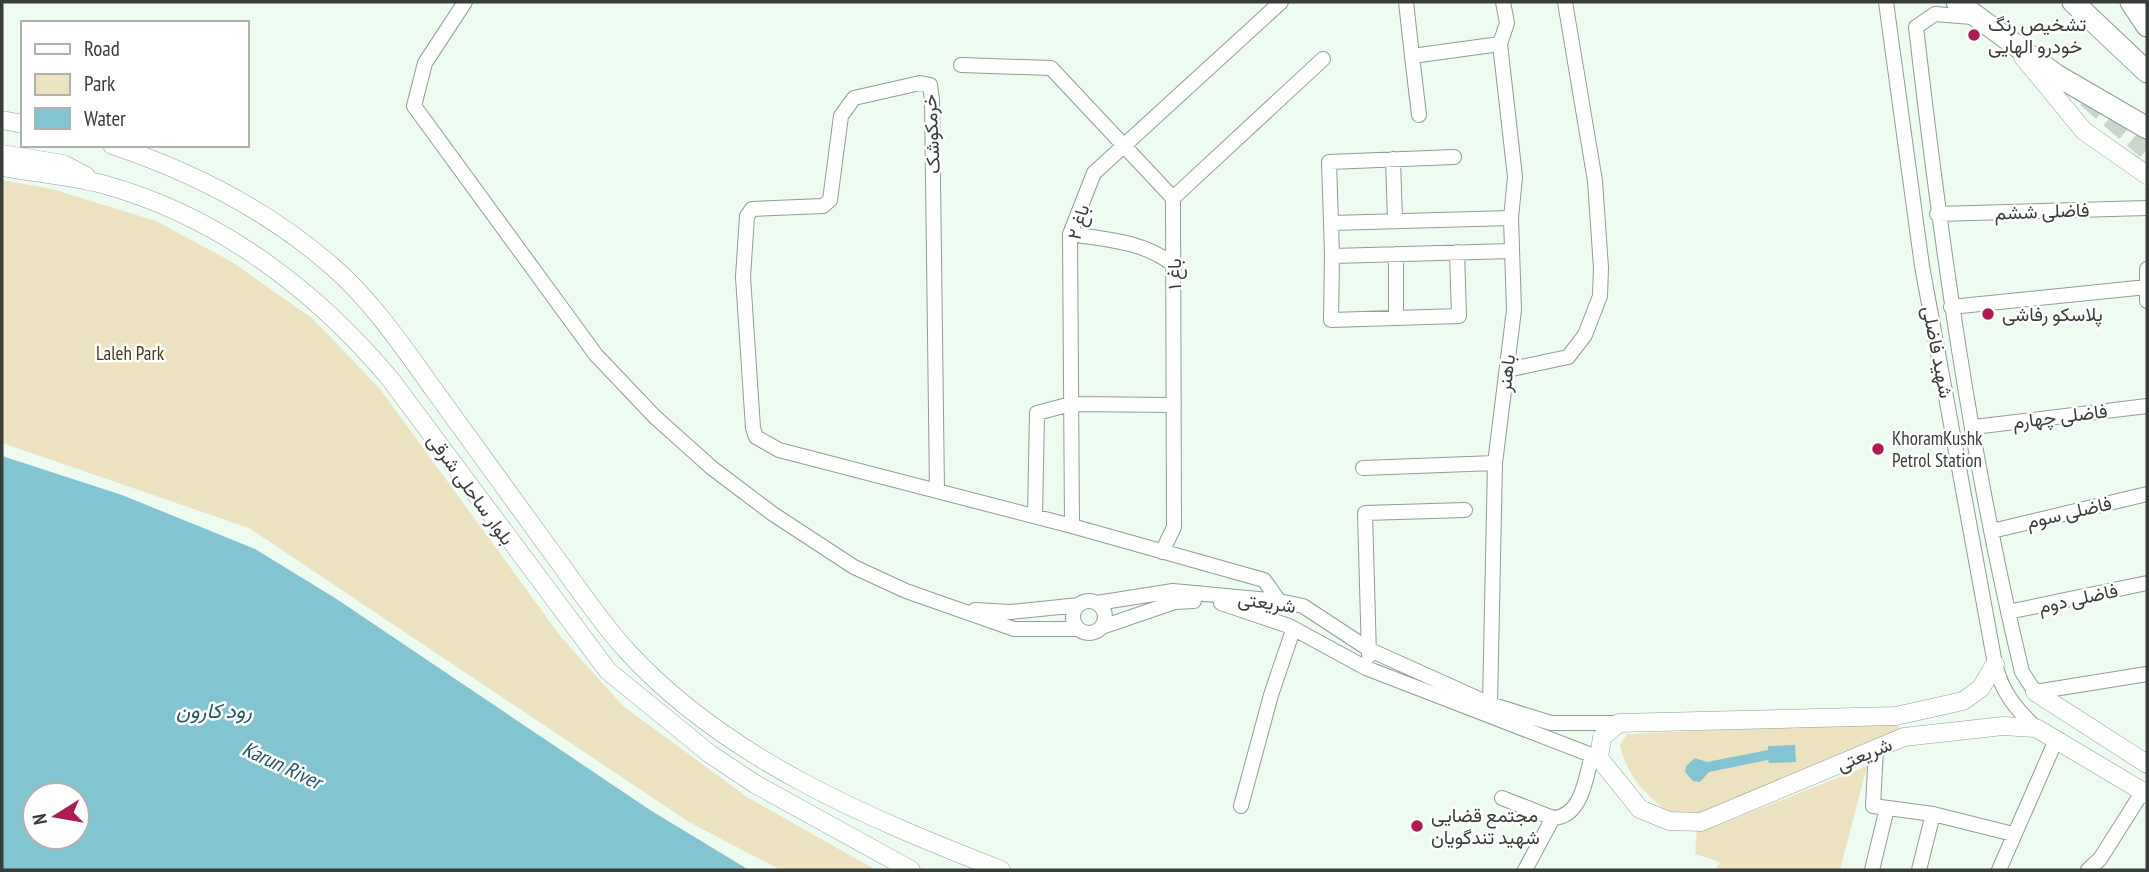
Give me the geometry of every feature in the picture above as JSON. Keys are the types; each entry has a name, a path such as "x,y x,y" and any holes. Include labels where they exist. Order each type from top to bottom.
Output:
{"highway":[{"path":"1957,2 2014,47 2147,128"},
{"path":"2073,2 2147,72"},
{"path":"2131,2 2147,26"}],"main road":[{"path":"2014,47 2084,131 2147,175"},
{"path":"2,121 21,124"},
{"name":"بلوار ساحلی شرقی","path":"118,147 239,199 288,230 336,270 414,362 606,626 654,677 723,736 815,788 933,844 1001,870"},
{"path":"2,154 63,164 101,184"},
{"name":"بلوار ساحلی شرقی","path":"2,167 101,184 150,201 218,233 265,262 312,297 354,336 390,380 608,671 710,754 755,784 911,870"},
{"name":"شریعتی","path":"1619,723 1896,716 1962,701 1981,688 1995,664"},
{"path":"2035,692 2147,764"},
{"path":"1595,757 1602,737 1619,723"},
{"name":"شریعتی","path":"1595,757 1640,809 1669,821 1701,822 1904,737 1953,729 2003,726 2036,728 2145,792"}],"street":[{"path":"465,2 425,63 414,106 596,355 655,417 712,468 773,514 854,567 905,591 1014,629 1078,629 1091,633 1102,627 1105,614 1097,603 1091,601 1079,605 1011,612 960,610"},
{"name":"باغ ۲","path":"1072,526 1070,234 1094,173 1281,2"},
{"path":"1406,2 1419,115"},
{"path":"1412,55 1500,44 1507,23 1503,2"},
{"path":"1507,370 1568,357 1585,335 1600,296 1601,268 1595,181 1565,2"},
{"name":"شهید فاضلی","path":"1886,2 1922,266 1995,664 2001,687 2017,710 2036,728"},
{"path":"1916,36 1916,27 1935,14 1977,17"},
{"path":"1892,39 1900,29 1910,29 1916,36"},
{"name":"شهید فاضلی","path":"1916,36 1951,307 2008,612 2022,672 2035,692"},
{"name":"باهنر","path":"1490,704 1494,463 1514,310 1511,218 1515,177 1500,44"},
{"path":"961,65 1051,68 1173,198 1323,59"},
{"name":"خرمکوشک","path":"937,491 932,100 930,86 919,83 854,98 841,116 830,201 822,206 752,209 747,216 743,277 752,428 756,437 779,450 937,491 1035,516 1264,580 1279,601"},
{"path":"1454,156 1329,162 1331,320 1459,316 1457,252"},
{"path":"1393,159 1395,221"},
{"name":"باغ ۱","path":"1162,552 1174,527 1173,198"},
{"name":"فاضلی ششم","path":"1937,214 2147,208"},
{"path":"1331,223 1511,218"},
{"path":"1070,234 1138,245 1158,252 1175,266"},
{"path":"1332,256 1512,251"},
{"path":"1396,254 1396,318"},
{"path":"2147,269 2147,301"},
{"path":"1951,307 2147,287"},
{"path":"1035,516 1037,413 1071,404 1174,405"},
{"name":"فاضلی چهارم","path":"1974,427 2147,406"},
{"path":"1363,468 1494,463"},
{"name":"فاضلی سوم","path":"1992,531 2147,494"},
{"path":"1366,668 1370,650 1365,513 1465,510"},
{"name":"فاضلی دوم","path":"2008,612 2147,583"},
{"name":"شریعتی","path":"1097,603 1173,591 1233,601 1294,629 1366,668 1595,757"},
{"name":"شریعتی","path":"1102,627 1175,602 1279,601 1307,608 1370,650 1490,704 1551,723 1619,723"},
{"path":"1078,629 1073,617 1079,605"},
{"path":"1241,806 1270,695 1294,629 1290,612 1298,606"},
{"path":"1294,629 1310,627 1313,613"},
{"path":"2035,692 2147,674"},
{"path":"2071,717 2062,704 2066,692 2074,687"},
{"path":"1999,870 2056,740"},
{"path":"1877,749 1873,806 1933,814 2013,834"},
{"path":"1502,798 1553,818 1561,818 1574,807 1583,791 1595,757"},
{"path":"2088,870 2100,859 2145,792"},
{"path":"1872,870 1887,808"},
{"path":"1919,870 1933,814"},
{"path":"1525,870 1553,818"},
{"path":"2100,859 2111,870"}],"green space":[{"name":"Laleh Park","path":"2,180 52,189 156,221 232,262 312,318 380,389 561,637 623,706 747,797 876,870 781,870 689,822 249,528 2,443"},
{"path":"1897,722 1901,732 1702,816 1671,815 1633,776 1620,745 1627,734"},
{"path":"1867,766 1840,870 1716,870 1720,862 1695,854 1697,829 1714,827"}],"water":[{"name":"رود کارون","path":"2,456 122,495 255,549 335,598 650,810 749,870 2,870"},
{"path":"1795,745 1796,762 1769,763 1768,760 1709,772 1700,782 1693,781 1685,772 1686,766 1695,758 1707,762 1768,750 1768,746"}],"tunnel":[{"path":"2087,97 2147,149"}],"place":[{"name":"تشخیص رنگ خودرو الهایی","path":"1974,35"},
{"name":"پلاسکو رفاشی","path":"1988,314"},
{"name":"KhoramKushk Petrol Station","path":"1878,449"},
{"name":"مجتمع قضایی شهید تندگویان","path":"1417,826"}],"water label":[{"name":"Karun River","path":"282,765"}]}
